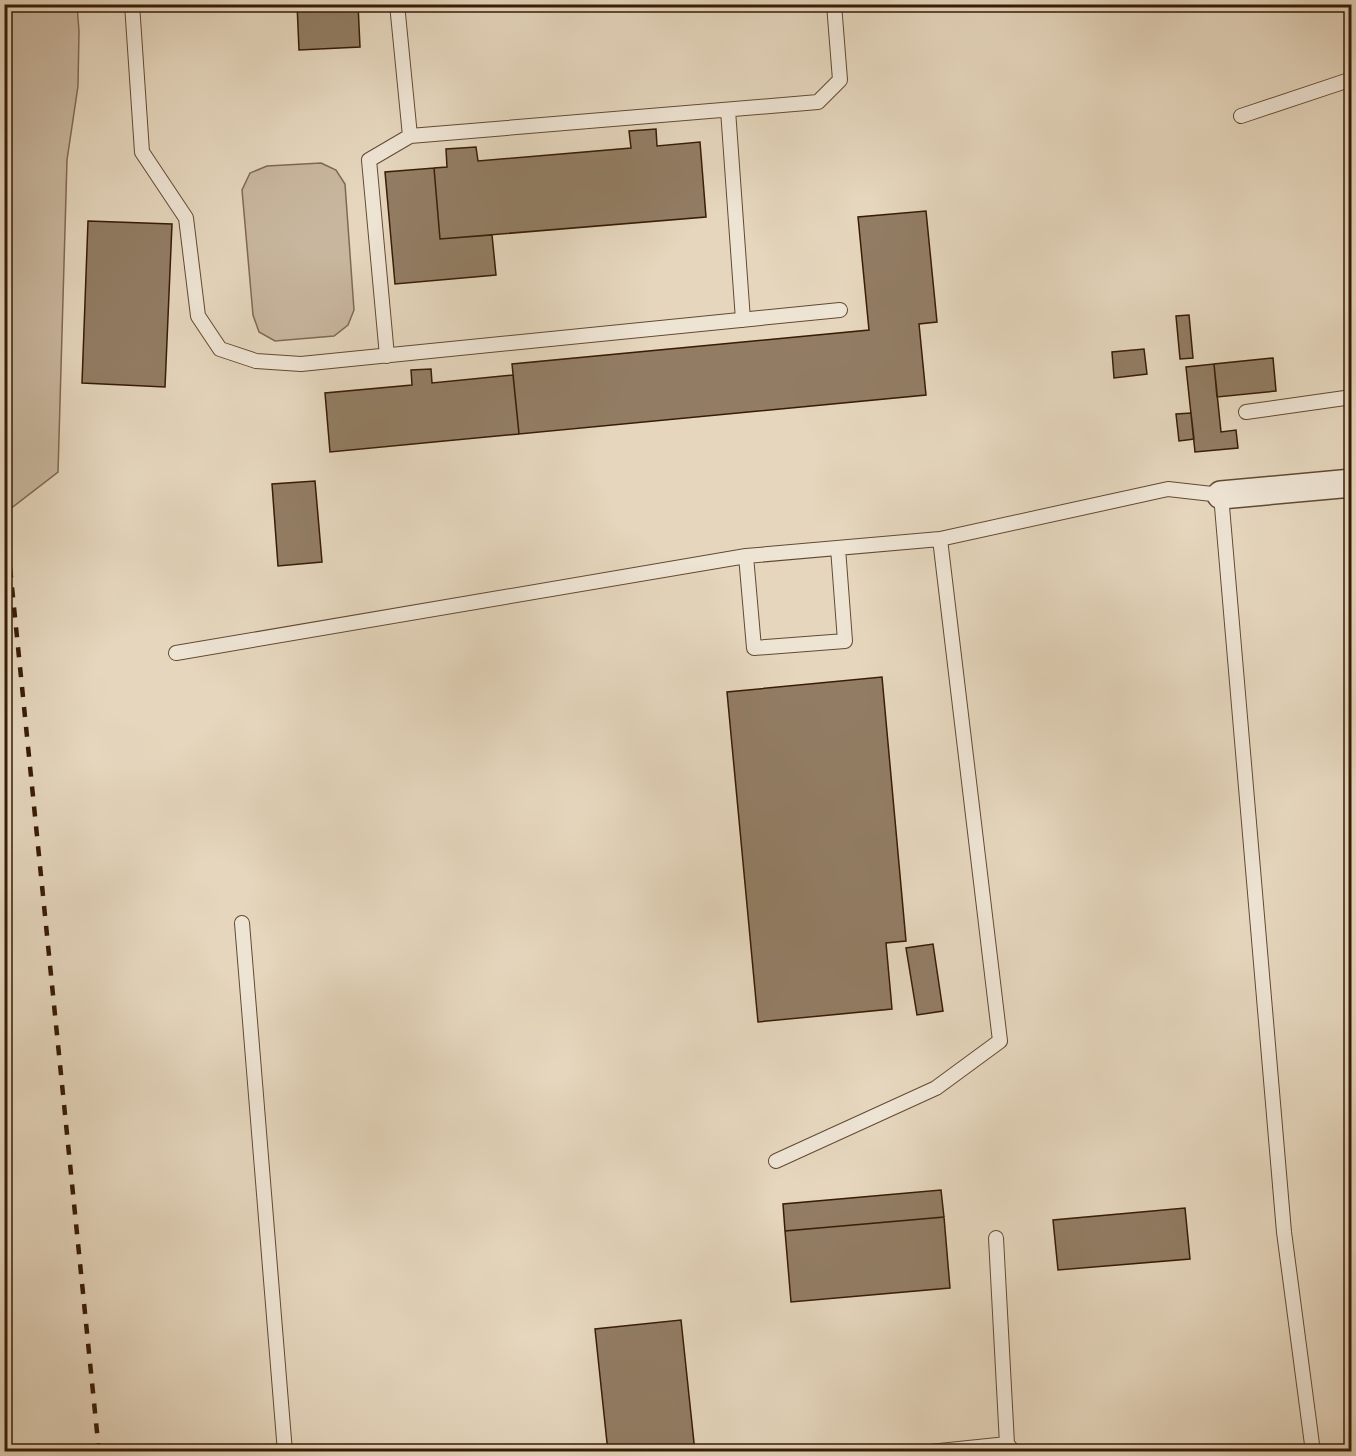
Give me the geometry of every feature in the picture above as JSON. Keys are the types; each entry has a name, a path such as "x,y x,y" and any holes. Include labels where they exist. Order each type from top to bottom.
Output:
{"street":[{"path":"1221,495 1352,483"}],"lane":[{"path":"132,4 142,152 186,218 198,316 220,349 256,361 301,364 840,310"},
{"path":"396,4 410,136"},
{"path":"387,356 369,160 410,136 818,102 840,80 834,4"},
{"path":"1240,116 1352,79"},
{"path":"728,110 743,320"},
{"path":"1246,412 1352,397"},
{"path":"176,653 746,556 940,539 1168,489 1221,495 1284,1232 1313,1452"},
{"path":"776,1161 936,1088 999,1041 940,539"},
{"path":"746,556 754,648 845,641 837,548"},
{"path":"242,923 285,1452"},
{"path":"930,1452 1010,1448 996,1238"}],"shaded area":[{"path":"4,5 77,5 79,31 78,86 67,160 58,472 5,513"},
{"path":"321,163 336,170 345,184 354,310 348,325 334,336 275,341 259,332 253,315 242,190 250,173 267,166"}],"building":[{"path":"297,4 358,4 360,47 299,50"},
{"path":"656,129 657,146 700,142 706,217 440,239 434,168 447,167 446,149 476,147 478,161 631,148 629,131"},
{"path":"434,168 440,239 492,235 496,275 395,284 385,172"},
{"path":"926,211 937,322 919,324 926,395 519,434 512,364 869,330 858,217"},
{"path":"88,221 172,224 165,387 82,383"},
{"path":"1189,315 1193,358 1180,359 1176,316"},
{"path":"1144,349 1147,374 1114,378 1112,352"},
{"path":"1273,358 1276,391 1217,397 1214,364"},
{"path":"1214,364 1221,432 1236,430 1238,448 1195,452 1186,367"},
{"path":"431,369 432,383 513,375 519,434 330,452 325,393 412,385 411,370"},
{"path":"1191,413 1194,439 1179,441 1176,414"},
{"path":"315,481 322,562 278,566 272,484"},
{"path":"882,677 906,941 886,943 892,1009 758,1022 727,692"},
{"path":"933,944 943,1011 917,1015 906,948"},
{"path":"941,1190 944,1217 785,1231 783,1204"},
{"path":"1185,1208 1190,1259 1058,1270 1053,1220"},
{"path":"944,1217 950,1288 791,1302 785,1231"},
{"path":"681,1320 695,1452 608,1452 595,1329"}],"railway":[{"path":"4,508 99,1452"}]}
